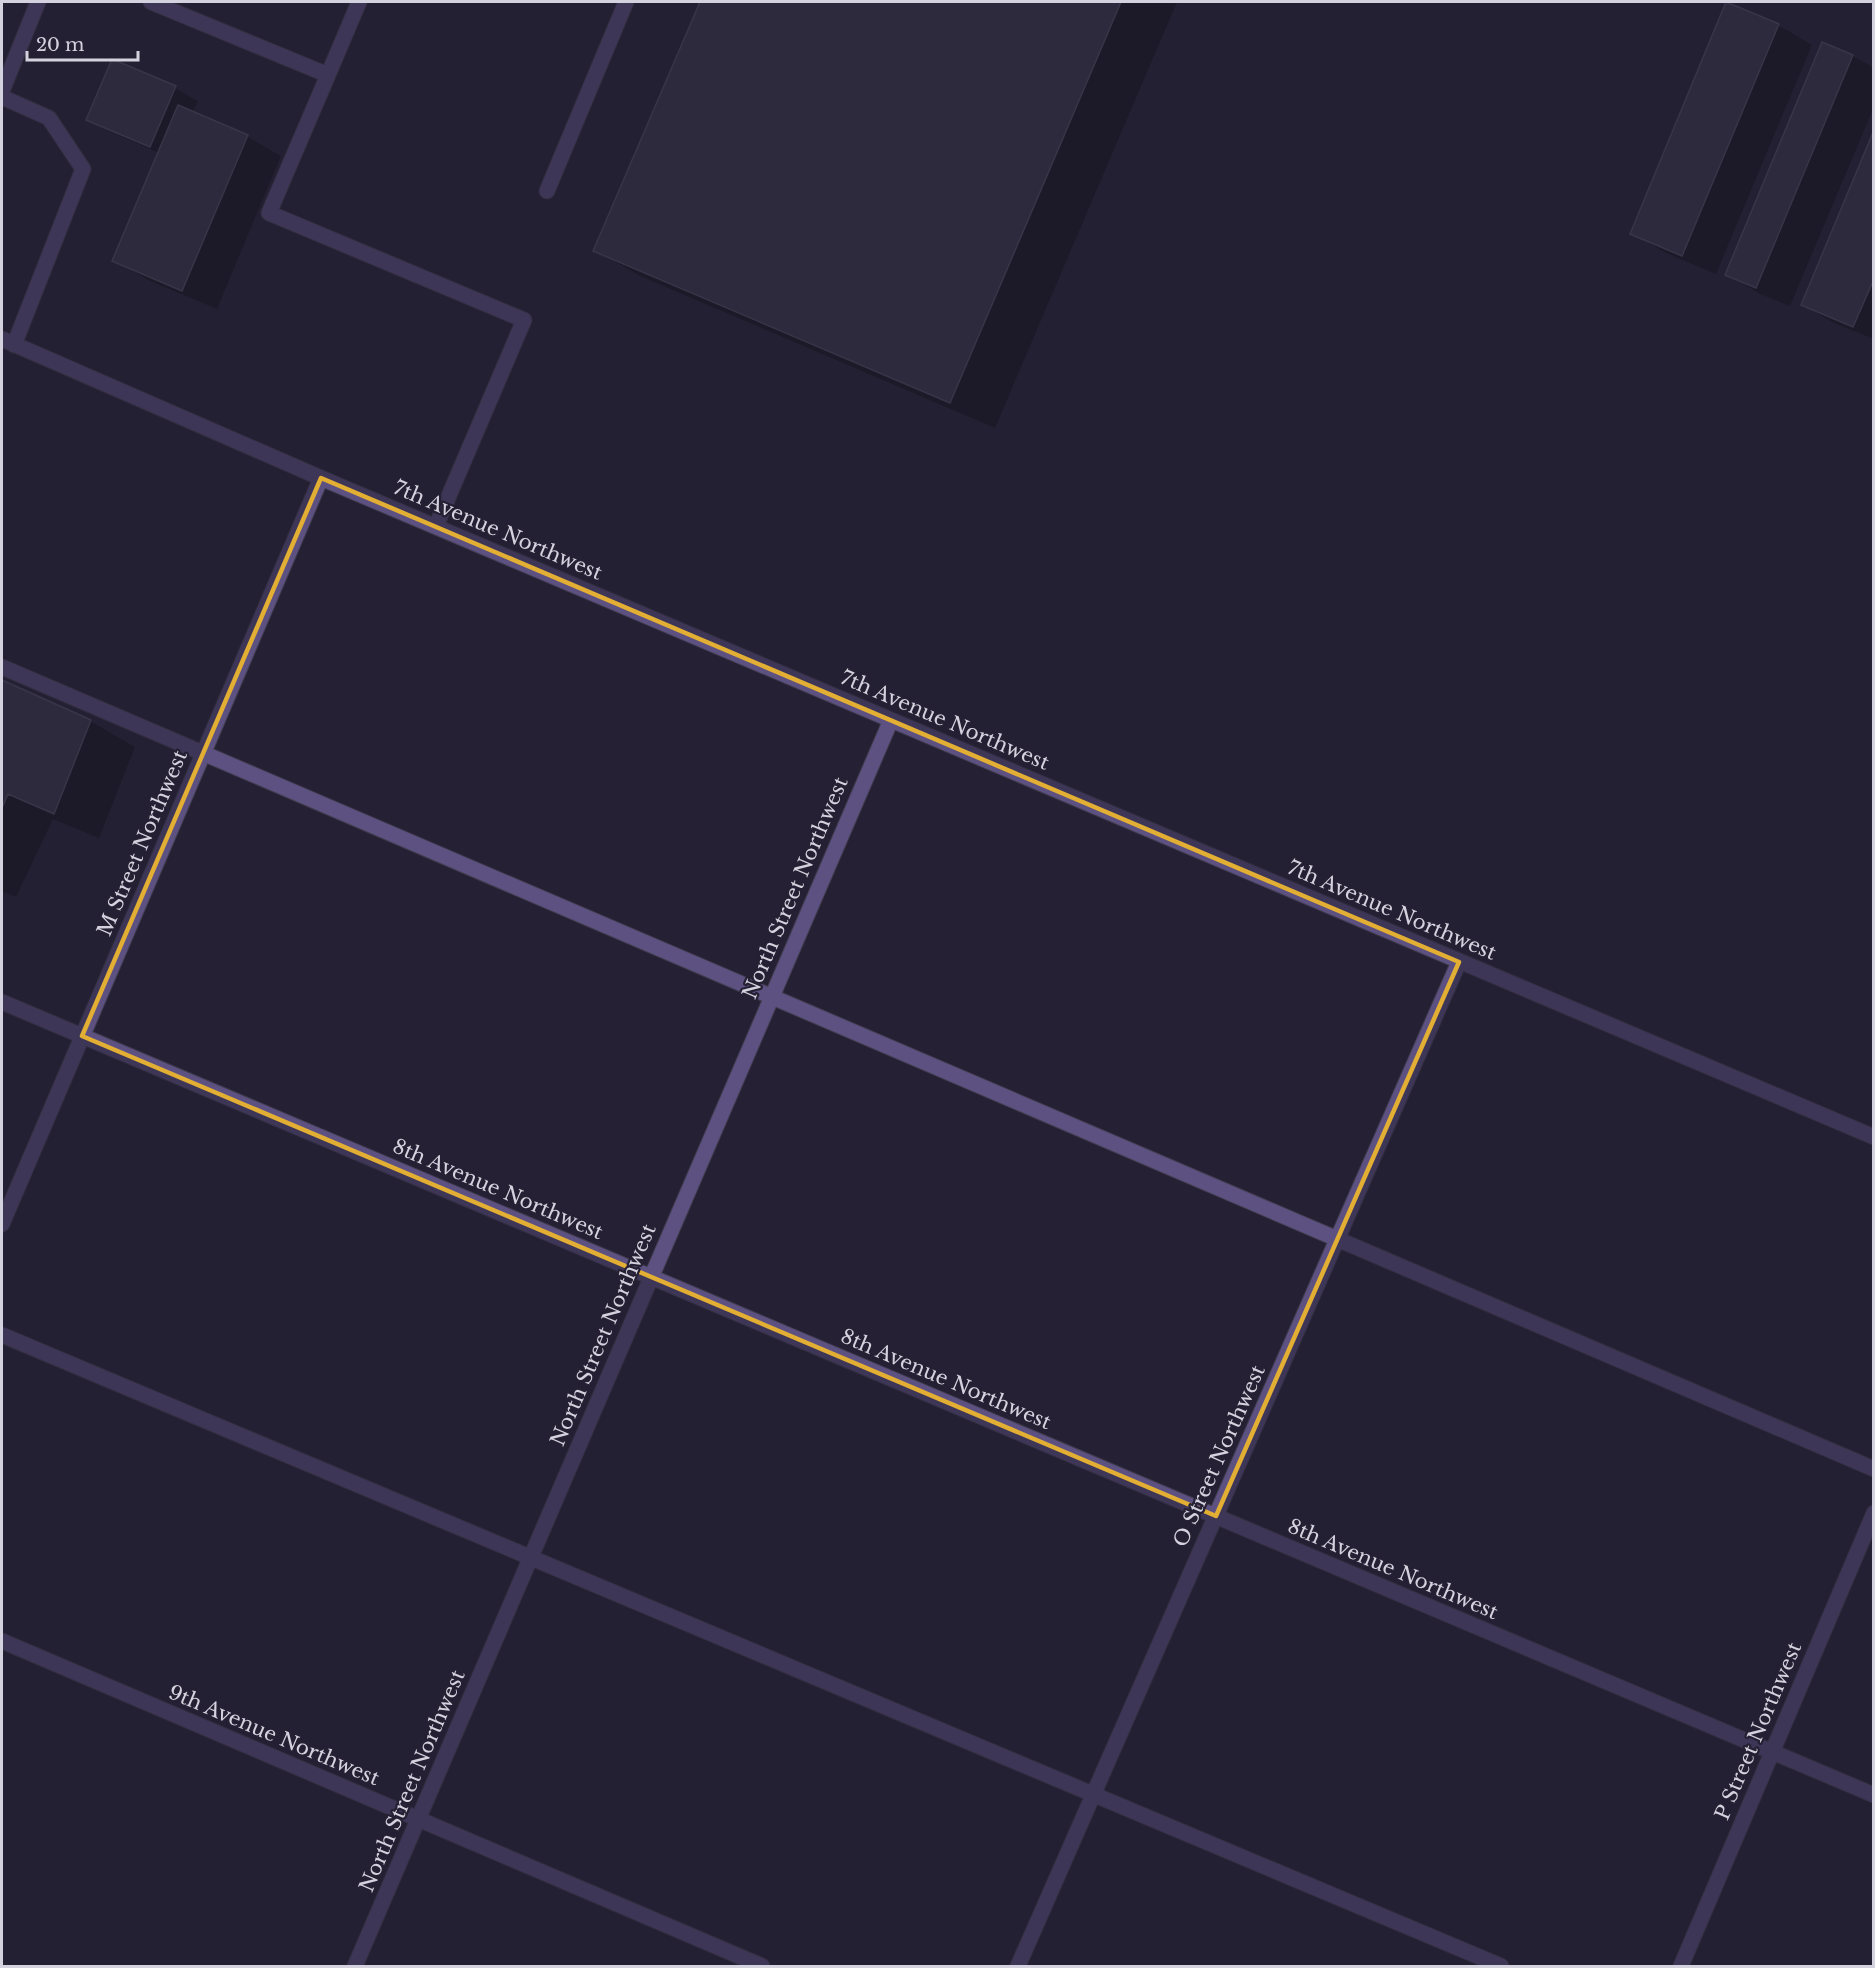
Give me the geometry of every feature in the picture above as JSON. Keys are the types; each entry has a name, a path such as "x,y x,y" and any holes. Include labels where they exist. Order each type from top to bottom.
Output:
{"street":[{"path":"2,91 38,2"},
{"path":"151,2 167,5 328,75"},
{"path":"359,2 269,213 524,320 436,526"},
{"path":"547,191 626,2"},
{"path":"2,97 49,118 83,169 8,342"},
{"name":"7th Avenue Northwest","path":"8,342 321,478 1874,1137"},
{"name":"M Street Northwest","path":"2,1224 321,478"},
{"path":"2,667 1874,1469"},
{"name":"North Street Northwest","path":"355,1966 891,720"},
{"name":"O Street Northwest","path":"1018,1966 1459,962"},
{"name":"8th Avenue Northwest","path":"2,1002 1874,1795"},
{"path":"2,1335 1501,1966"},
{"name":"P Street Northwest","path":"1681,1966 1874,1513"},
{"name":"9th Avenue Northwest","path":"2,1641 762,1966"}],"highlighted area":[{"path":"321,478 1459,962 1216,1516 82,1036"}],"building":[{"path":"700,2 1121,2 950,403 593,251"},
{"path":"1726,2 1779,24 1682,256 1630,234"},
{"path":"1822,42 1853,55 1756,288 1725,275"},
{"path":"112,59 176,86 150,147 86,120"},
{"path":"178,105 248,135 182,291 112,261"},
{"path":"1874,130 1874,279 1853,327 1801,305"},
{"path":"2,680 91,720 54,814 8,794 2,808"}]}
